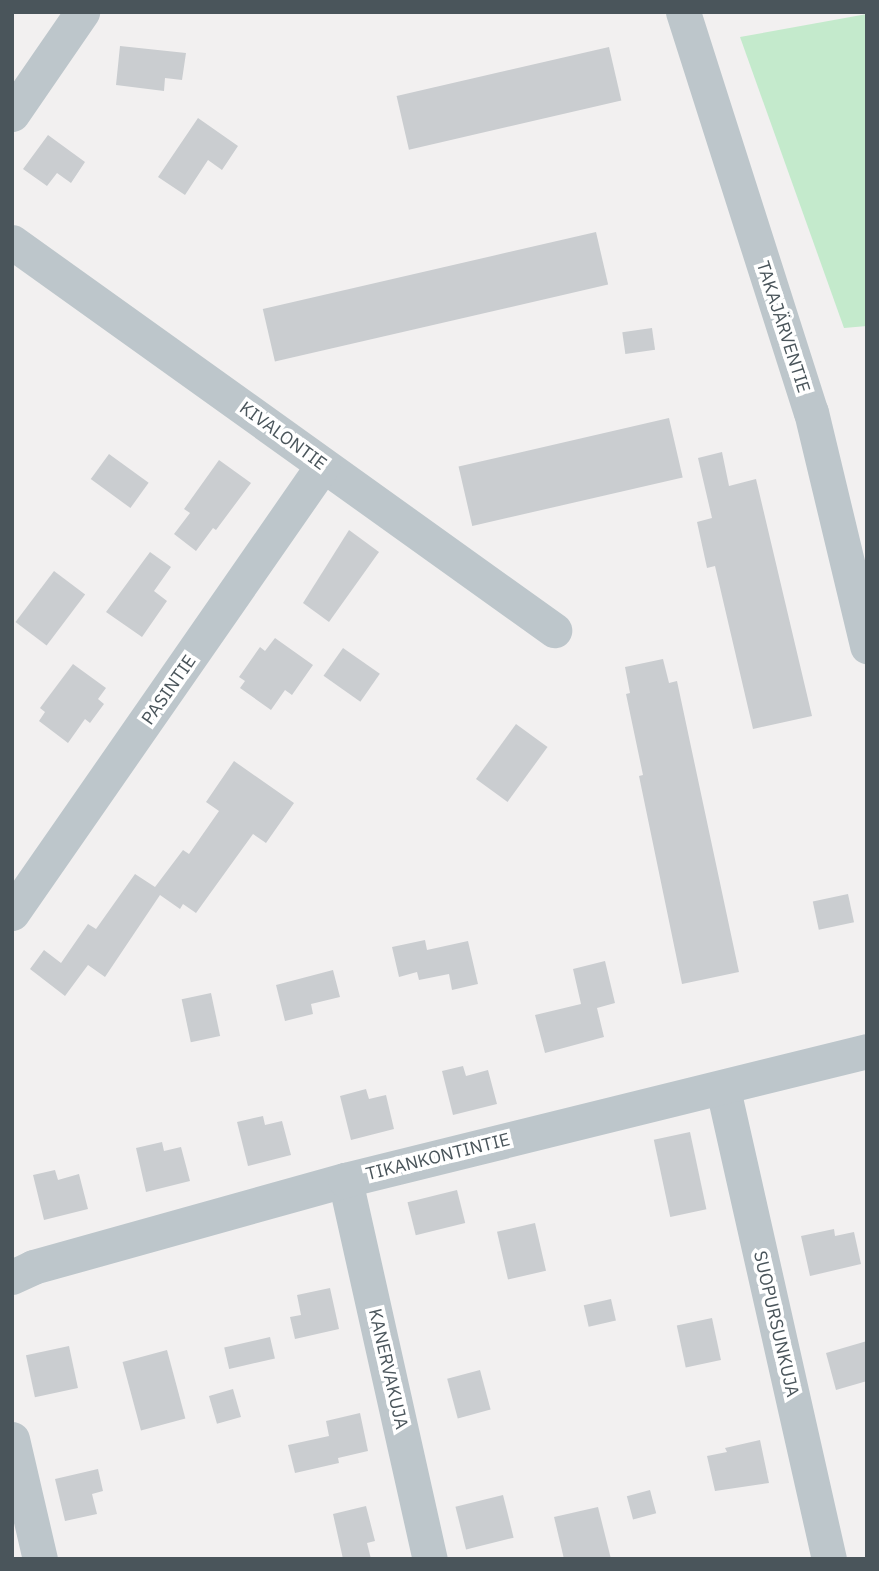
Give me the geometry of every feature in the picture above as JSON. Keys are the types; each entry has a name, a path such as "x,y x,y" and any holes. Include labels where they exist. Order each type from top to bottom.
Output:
{"street":[{"path":"12,114 82,12"},
{"name":"TAKAJÄRVENTIE","path":"683,12 811,412 867,646"},
{"name":"KIVALONTIE","path":"12,242 554,630"},
{"name":"PASINTIE","path":"12,913 323,465"},
{"name":"TIKANKONTINTIE","path":"12,1277 44,1264 345,1180 867,1051"},
{"name":"SUOPURSUNKUJA","path":"723,1088 830,1559"},
{"name":"KANERVAKUJA","path":"345,1180 430,1559"},
{"path":"12,1439 40,1559"}],"green space":[{"path":"867,14 867,326 844,328 740,37"}],"building":[{"path":"120,46 186,53 182,80 165,78 164,91 116,85"},
{"path":"609,47 621,101 409,150 397,96"},
{"path":"198,118 238,146 222,170 208,160 185,195 158,177"},
{"path":"48,135 85,162 71,183 57,173 47,186 23,169"},
{"path":"596,232 608,285 275,362 263,309"},
{"path":"652,328 655,350 625,354 622,332"},
{"path":"669,418 683,477 472,526 459,467"},
{"path":"722,452 729,486 756,479 812,716 753,729 715,566 707,568 697,522 712,518 698,458"},
{"path":"109,454 149,483 130,508 91,479"},
{"path":"219,460 251,483 216,530 213,528 196,551 174,534 190,513 184,509"},
{"path":"349,530 379,552 329,622 303,603"},
{"path":"150,552 171,567 154,591 167,601 142,637 106,612"},
{"path":"54,571 85,594 47,646 15,622"},
{"path":"275,638 313,665 292,695 285,690 271,710 240,688 245,681 239,677 260,647 265,651"},
{"path":"343,648 380,674 360,702 323,676"},
{"path":"663,659 669,683 677,681 739,972 682,984 639,776 643,775 626,694 630,693 625,667"},
{"path":"73,664 106,688 98,699 104,704 90,723 85,719 68,743 39,721 45,712 40,708"},
{"path":"516,724 548,747 508,802 476,779"},
{"path":"234,761 294,803 266,843 253,834 196,913 183,904 180,909 160,895 105,977 88,965 65,996 30,969 44,950 61,963 88,924 96,929 135,874 155,887 183,850 189,854 219,811 206,802"},
{"path":"848,894 854,922 819,930 813,901"},
{"path":"425,940 427,950 468,941 478,984 452,990 449,974 419,980 417,972 399,977 392,947"},
{"path":"605,961 615,1003 597,1008 604,1037 545,1053 535,1015 581,1004 573,969"},
{"path":"333,970 340,997 311,1004 313,1014 285,1021 276,985"},
{"path":"211,993 220,1036 191,1042 182,999"},
{"path":"463,1066 466,1076 488,1070 497,1104 453,1115 442,1071"},
{"path":"366,1089 369,1099 386,1095 394,1129 351,1140 340,1096"},
{"path":"263,1116 265,1125 282,1121 291,1155 248,1166 237,1122"},
{"path":"690,1132 706,1209 670,1217 654,1140"},
{"path":"162,1142 164,1151 181,1147 190,1181 146,1192 136,1148"},
{"path":"55,1170 58,1180 79,1174 88,1209 44,1220 33,1175"},
{"path":"457,1190 465,1223 416,1235 408,1202"},
{"path":"535,1223 546,1271 508,1280 497,1232"},
{"path":"834,1229 835,1236 854,1232 861,1264 810,1276 801,1236"},
{"path":"330,1288 339,1329 295,1339 290,1317 301,1315 297,1295"},
{"path":"611,1299 616,1320 589,1327 584,1305"},
{"path":"712,1318 721,1360 686,1368 677,1325"},
{"path":"270,1337 275,1358 229,1369 224,1348"},
{"path":"867,1341 867,1381 836,1390 826,1353"},
{"path":"69,1346 78,1388 35,1397 26,1355"},
{"path":"167,1350 185,1419 141,1430 123,1362"},
{"path":"480,1370 491,1410 458,1418 447,1379"},
{"path":"233,1389 241,1417 217,1424 209,1396"},
{"path":"360,1413 368,1451 338,1458 339,1463 295,1473 288,1445 329,1436 326,1421"},
{"path":"760,1440 769,1483 715,1491 707,1456 727,1452 725,1448"},
{"path":"98,1469 103,1491 92,1494 97,1514 65,1521 55,1479"},
{"path":"650,1490 656,1513 633,1519 627,1496"},
{"path":"503,1495 514,1538 466,1550 455,1507"},
{"path":"366,1506 375,1541 367,1543 371,1559 343,1559 333,1514"},
{"path":"598,1507 611,1559 564,1559 554,1517"}]}
